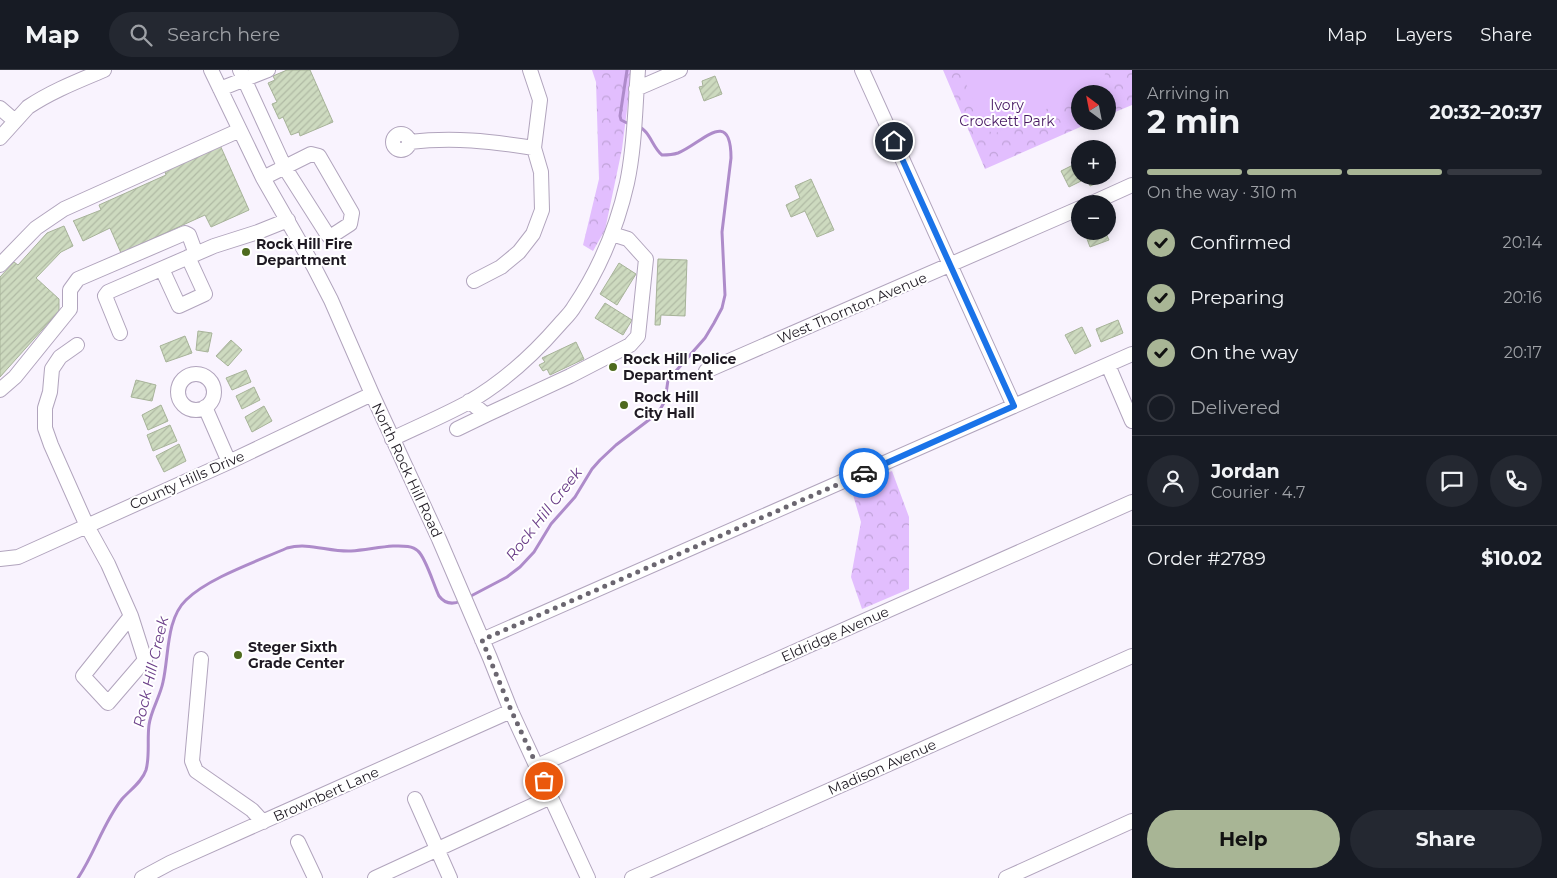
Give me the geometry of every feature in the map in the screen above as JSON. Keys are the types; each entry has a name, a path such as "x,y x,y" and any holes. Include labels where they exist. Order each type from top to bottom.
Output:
{"street":[{"path":"0,138 28,107 44,97 104,70"},
{"name":"North Rock Hill Road","path":"211,70 263,178 331,300 460,587 511,710 588,878"},
{"path":"220,90 243,75 268,70"},
{"path":"474,281 502,267 519,252 533,234 542,210 541,172 534,148 540,100 530,70"},
{"path":"392,439 452,411 514,369 546,340 573,309 593,275 612,234 628,181 638,70"},
{"path":"636,89 680,70"},
{"path":"862,70 1014,406"},
{"path":"243,75 285,168 326,234 330,237 350,224 352,212 319,156 311,154 285,168 263,178"},
{"path":"0,108 15,121"},
{"path":"0,265 36,228 64,209 240,130"},
{"path":"409,142 458,139 534,148"},
{"path":"1110,195 1132,185"},
{"name":"West Thornton Avenue","path":"706,371 1071,212"},
{"path":"120,333 105,296 108,292 214,246 288,220"},
{"path":"0,390 15,377 70,309 70,290 78,279 185,232 189,235 192,256 205,294 179,306 162,269"},
{"path":"457,429 570,376 630,345 638,336 646,259 628,239 612,234"},
{"path":"77,345 60,357 52,369 50,392 45,408 45,428 87,526 108,564 131,616 146,660 108,703 83,676 131,616"},
{"path":"482,640 1132,354"},
{"path":"1108,365 1132,421"},
{"name":"County Hills Drive","path":"0,559 18,557 229,462 372,394"},
{"path":"469,401 486,415"},
{"path":"205,407 229,462"},
{"name":"Eldridge Avenue","path":"537,766 1132,502"},
{"name":"Madison Avenue","path":"632,878 1132,656"},
{"path":"201,659 193,767 252,810 263,822"},
{"name":"Brownbert Lane","path":"142,878 170,863 511,710"},
{"path":"375,878 551,797"},
{"path":"415,799 450,878"},
{"path":"1006,878 1132,821"},
{"path":"298,842 315,878"}],"green space":[{"path":"592,70 632,70 622,149 605,230 593,251 583,245 599,179 596,82"},
{"name":"Ivory Crockett Park","path":"943,70 1132,70 1132,105 1116,112 1116,85 1071,85 1071,130 1074,130 985,169"},
{"path":"960,70 1106,70 1103,82 1097,85 1071,85 1071,97 994,134 986,129"},
{"path":"892,471 909,517 909,589 862,609 851,577 861,522 851,488"}],"building":[{"path":"287,70 310,70 333,122 300,136 299,132 291,135 283,117 279,119 272,104 277,102 268,83 275,80 273,76"},
{"path":"715,76 722,94 704,101 699,87 703,86 702,81"},
{"path":"220,145 249,210 211,227 205,215 121,253 110,228 83,241 73,221 101,210 99,205 166,175 164,169"},
{"path":"1071,166 1071,185 1073,185 1069,187 1061,171"},
{"path":"811,179 834,230 817,237 805,211 791,217 786,205 800,198 795,186"},
{"path":"64,226 73,246 61,252 36,278 59,299 59,311 0,377 0,277 14,262 18,265 47,233"},
{"path":"1087,240 1109,240 1090,247"},
{"path":"658,259 687,260 685,316 661,315 660,325 655,325"},
{"path":"619,263 636,274 617,305 600,294"},
{"path":"605,303 632,320 623,335 595,318"},
{"path":"1118,320 1123,333 1101,342 1096,329"},
{"path":"1082,327 1091,346 1075,354 1065,335"},
{"path":"198,331 212,333 208,352 196,350"},
{"path":"185,336 192,353 166,362 160,346"},
{"path":"231,340 242,350 228,366 216,356"},
{"path":"576,342 584,359 550,375 547,369 543,371 539,365 545,362 542,358"},
{"path":"246,370 251,382 232,390 226,378"},
{"path":"136,380 156,385 152,401 131,397"},
{"path":"254,387 260,400 242,409 236,396"},
{"path":"161,405 168,421 148,430 142,415"},
{"path":"264,406 272,421 252,432 245,417"},
{"path":"170,425 177,441 153,451 147,435"},
{"path":"179,444 186,461 164,472 156,456"}],"waterway":[{"name":"Rock Hill Creek","path":"627,70 620,116 621,120 631,125"},
{"name":"Rock Hill Creek","path":"469,597 507,577 520,567 534,552 551,524 575,497 592,469 600,460 616,445 658,413 665,401 668,380 705,338 722,308 725,295 722,232 731,158 730,142 726,134 720,131 705,137 678,153 662,155 645,131 637,126"},
{"name":"Rock Hill Creek","path":"78,878 115,808 139,782 146,770 149,725 163,682 172,627 180,608 195,592 220,577 295,546 351,551 403,546 413,548 421,555 441,599 449,603 461,601"}],"way so far":[{"path":"544,781 511,710 482,640 864,473"}],"place":[{"name":"Rock Hill Fire Department","path":"246,252"},
{"name":"Rock Hill Police Department","path":"613,367"},
{"name":"Rock Hill City Hall","path":"624,405"},
{"name":"Steger Sixth Grade Center","path":"238,655"}],"route":[{"path":"864,473 1014,406 894,141"}]}
